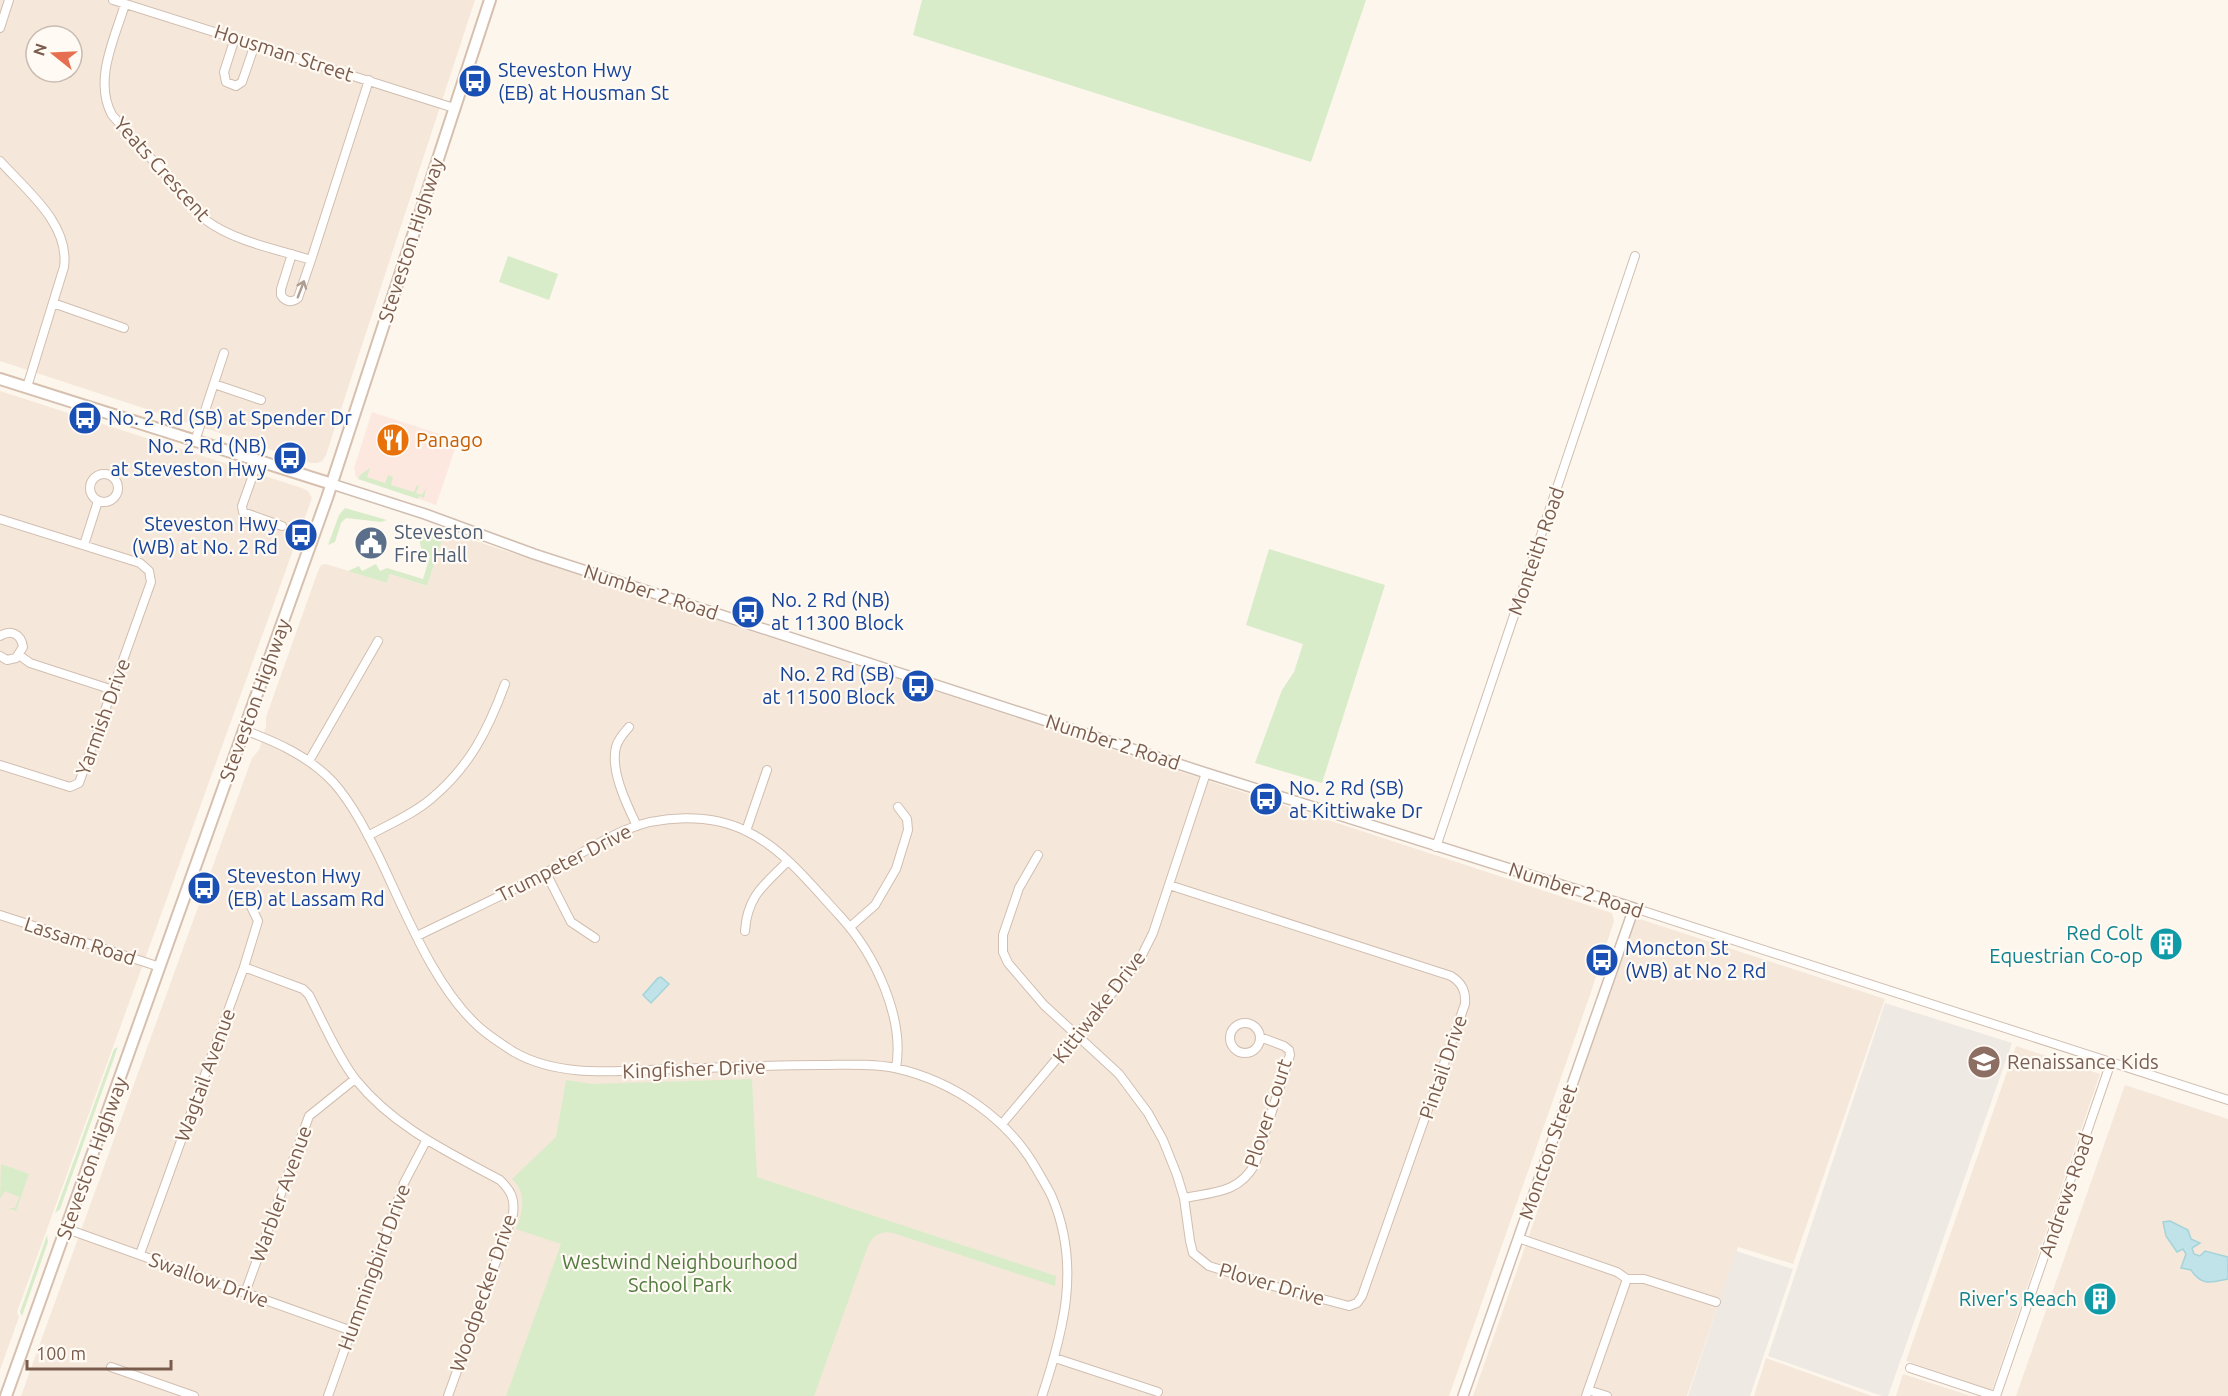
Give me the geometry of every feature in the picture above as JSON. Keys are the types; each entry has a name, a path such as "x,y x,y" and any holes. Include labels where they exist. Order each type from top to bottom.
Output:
{"main road":[{"name":"Steveston Highway","path":"6,1396 332,484 490,0"},
{"name":"Number 2 Road","path":"0,379 332,484"}],"street":[{"path":"0,28 9,0"},
{"name":"Housman Street","path":"113,0 454,108"},
{"name":"Yeats Crescent","path":"126,4 104,82 105,100 111,115 207,221 231,234 311,260"},
{"path":"235,38 224,75 226,82 231,85 238,85 242,82 255,44"},
{"path":"292,254 281,289 281,296 291,302 298,298 369,80"},
{"path":"0,160 52,219 62,236 65,259 27,387"},
{"name":"Monteith Road","path":"1436,847 1635,256"},
{"path":"53,303 124,328"},
{"path":"195,441 224,353"},
{"path":"214,384 261,400"},
{"path":"258,461 242,506 243,512 282,526"},
{"name":"Number 2 Road","path":"332,484 425,514 534,554 1436,847 1634,908 2228,1100"},
{"path":"0,519 84,545 98,501"},
{"name":"Yarmish Drive","path":"0,765 70,787 79,783 150,587 150,571 140,563 84,545"},
{"path":"0,636 9,633 18,636 22,643 19,655 12,660 0,656"},
{"path":"309,762 378,641"},
{"path":"19,655 30,663 113,690"},
{"path":"368,836 430,800 459,772 481,741 505,684"},
{"path":"629,727 615,749 615,761 620,788 637,826"},
{"name":"Kingfisher Drive","path":"244,730 283,746 309,762 332,781 348,801 368,836 417,936 449,993 479,1027 517,1053 557,1068 597,1072 804,1065 896,1068 949,1088 975,1103 1002,1124 1029,1156 1052,1198 1066,1252 1068,1286 1065,1318 1042,1396"},
{"path":"746,831 767,770"},
{"name":"Kittiwake Drive","path":"1002,1124 1139,961 1153,933 1206,772"},
{"path":"850,927 874,905 896,869 908,830 907,819 898,807"},
{"name":"Trumpeter Drive","path":"417,936 546,873 622,831 673,819 712,821 746,831 771,846 850,927 868,952 884,982 895,1026 898,1057 896,1068"},
{"name":"Plover Drive","path":"1038,855 1019,888 1003,935 1003,952 1008,963 1047,1008 1119,1074 1148,1113 1163,1140 1184,1198 1194,1253 1209,1266 1273,1286 1339,1303 1358,1304"},
{"path":"745,931 746,914 754,895 788,861"},
{"path":"546,873 571,922 595,938"},
{"name":"Pintail Drive","path":"1169,885 1451,976 1463,988 1466,995 1465,1004 1358,1304"},
{"name":"Wagtail Avenue","path":"140,1254 244,967 258,921 246,896"},
{"name":"Moncton Street","path":"1463,1396 1634,908"},
{"name":"Lassam Road","path":"0,915 160,967"},
{"name":"Woodpecker Drive","path":"244,967 303,989 309,995 355,1079 388,1113 426,1142 500,1180 514,1197 513,1214 448,1396"},
{"name":"Plover Court","path":"1243,1023 1257,1027 1260,1037 1255,1050 1245,1053 1236,1050 1230,1042 1234,1028 1243,1023"},
{"name":"Plover Court","path":"1184,1198 1224,1190 1240,1184 1255,1164 1290,1055 1289,1050 1284,1046 1260,1037"},
{"name":"Andrews Road","path":"1996,1396 2111,1062"},
{"name":"Warbler Avenue","path":"245,1293 309,1116 355,1079"},
{"name":"Hummingbird Drive","path":"328,1396 404,1183 426,1142"},
{"name":"Swallow Drive","path":"67,1229 351,1331"},
{"path":"1518,1238 1617,1272 1627,1279 1644,1279 1716,1302"},
{"path":"1607,1396 1587,1393 1627,1279"},
{"path":"1055,1358 1158,1392"},
{"path":"111,1367 194,1396"},
{"path":"1910,1368 1996,1396"}],"shaded area":[{"path":"0,0 475,0 326,455 322,461 311,463 0,361"},
{"path":"0,391 302,488 308,491 312,498 17,1312 19,1317 0,1370"},
{"path":"372,412 458,440 436,505 356,477 354,468"},
{"path":"445,531 1612,913 1614,921 1590,995 1449,1396 21,1396 252,758 259,750 266,726 266,717 318,571 321,565 326,564 387,583 390,574 427,586"},
{"path":"1634,917 1885,999 1793,1264 1738,1247 1687,1396 1473,1396 1533,1224"},
{"path":"1885,1003 2012,1043 1888,1396 1882,1396 1768,1356"},
{"path":"2016,1046 2100,1074 1992,1390 1906,1361"},
{"path":"2125,1085 2228,1119 2228,1396 2016,1396"},
{"path":"1736,1251 1793,1269 1750,1396 1688,1396"},
{"path":"1766,1358 1872,1396 1754,1396"},
{"path":"1903,1374 1971,1396 1896,1396"}],"green space":[{"path":"922,0 1366,0 1311,162 913,35"},
{"path":"508,256 558,274 549,300 499,282"},
{"path":"370,468 367,477 385,483 388,475 393,477 391,485 414,492 417,485 419,486 416,493 422,495 426,488 424,498 419,496 418,499 358,479"},
{"path":"345,508 387,520 381,522 346,518 341,523 335,542 328,545 339,515"},
{"path":"418,534 444,534 427,586 390,574 387,583 348,571 359,566 362,571 376,564 380,571 387,568 423,579 430,556 421,548"},
{"path":"1269,549 1385,585 1322,783 1255,763 1282,690 1294,672 1303,644 1246,625"},
{"path":"118,1047 60,1209 55,1213 114,1049"},
{"name":"Westwind Neighbourhood School Park","path":"752,1079 757,1177 1056,1276 1055,1286 893,1233 881,1233 872,1239 868,1246 814,1396 506,1396 561,1244 516,1229 522,1196 512,1179 556,1137 566,1080 592,1084"},
{"path":"1,1164 29,1174 16,1211 8,1208 15,1208 19,1197 5,1191 0,1199"},
{"path":"47,1235 48,1242 22,1316 20,1312"}],"water":[{"path":"661,977 669,984 651,1003 643,995"},
{"path":"2170,1221 2188,1230 2191,1239 2200,1243 2192,1248 2194,1254 2200,1256 2205,1251 2228,1257 2228,1279 2208,1282 2199,1279 2191,1270 2181,1268 2186,1254 2183,1249 2177,1252 2166,1236 2163,1222"}],"place":[{"name":"Steveston Hwy (EB) at Housman St","path":"475,81"},
{"name":"No. 2 Rd (SB) at Spender Dr","path":"85,418"},
{"name":"Panago","path":"393,440"},
{"name":"No. 2 Rd (NB) at Steveston Hwy","path":"290,458"},
{"name":"Steveston Hwy (WB) at No. 2 Rd","path":"301,535"},
{"name":"Steveston Fire Hall","path":"371,543"},
{"name":"No. 2 Rd (NB) at 11300 Block","path":"748,612"},
{"name":"No. 2 Rd (SB) at 11500 Block","path":"918,686"},
{"name":"No. 2 Rd (SB) at Kittiwake Dr","path":"1266,799"},
{"name":"Steveston Hwy (EB) at Lassam Rd","path":"204,888"},
{"name":"Red Colt Equestrian Co-op","path":"2166,944"},
{"name":"Moncton St (WB) at No 2 Rd","path":"1602,960"},
{"name":"Renaissance Kids","path":"1984,1062"},
{"name":"River's Reach","path":"2100,1299"}]}
